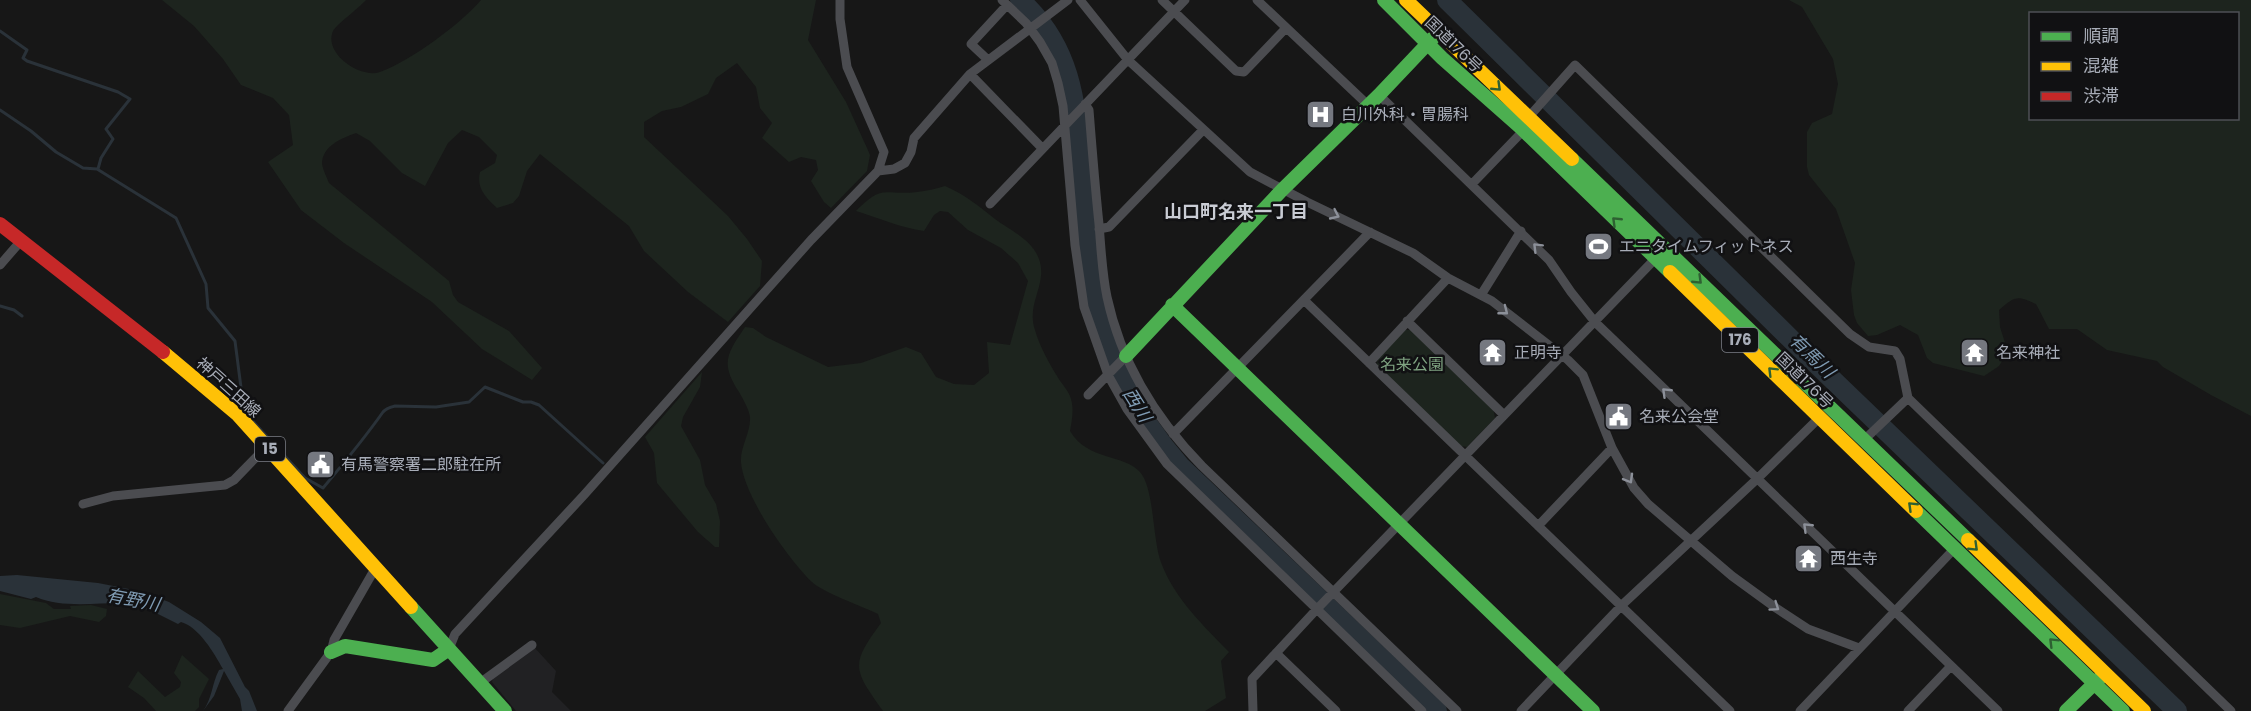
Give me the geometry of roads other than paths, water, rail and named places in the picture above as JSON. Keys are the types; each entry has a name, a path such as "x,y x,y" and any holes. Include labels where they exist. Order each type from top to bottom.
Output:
{"main road":[{"name":"国道176号","path":"1384,0 1428,43 1526,122 1831,407 1868,436 2144,711"},
{"name":"国道176号","path":"1406,0 1440,31 1655,259 1956,547 2123,711"},
{"path":"1126,356 1282,190 1440,31"},
{"name":"神戸三田線","path":"0,224 200,381 238,415 505,711"},
{"path":"1172,305 1593,711"},
{"path":"332,652 345,646 433,660 449,649"},
{"path":"2066,711 2106,673"}],"street":[{"path":"449,649 455,634 584,495 811,240 878,171 884,152 847,67 840,19 840,0"},
{"path":"878,171 894,169 905,163 911,152 914,138 970,74 1068,0"},
{"path":"1080,0 1128,60 1238,163 1282,190 1413,253 1448,278 1492,301 1561,355 1583,375 1612,448 1640,495 1690,542 1732,576 1808,629 1859,648"},
{"path":"1162,0 1236,71 1244,72 1287,28"},
{"path":"990,204 1185,0"},
{"path":"1257,0 1368,105"},
{"path":"987,59 971,44 1004,2 1030,28 1052,63 1063,106 1083,298 1096,347 1126,409 1167,464 1422,711"},
{"path":"1472,184 1575,65 1850,334 1869,347 1895,351 1900,359 1908,398 2231,711"},
{"path":"970,74 1042,148"},
{"path":"1379,94 1549,260 1595,322 1998,711"},
{"path":"1085,104 1089,110 1107,297 1126,356 1147,395 1173,434 1202,466 1457,711"},
{"path":"1099,229 1108,227 1203,130"},
{"path":"1481,295 1521,231"},
{"path":"1173,434 1370,232"},
{"path":"0,265 21,242"},
{"path":"1253,711 1252,679 1655,259"},
{"path":"1369,363 1448,278"},
{"path":"1304,300 1730,711"},
{"path":"1407,321 1504,415"},
{"path":"1088,395 1126,356"},
{"path":"1868,436 1908,398"},
{"path":"1521,711 1622,605 1831,407"},
{"path":"83,504 113,496 225,485 234,480 267,446"},
{"path":"1538,526 1612,448"},
{"path":"1800,711 1956,547"},
{"path":"288,711 332,652 334,640 376,567"},
{"path":"480,683 532,645"},
{"path":"1276,653 1336,711"},
{"path":"1908,711 1951,666"}],"water":[{"name":"有野川","path":"17,575 98,583 139,591 169,602 201,622 220,638 249,691 257,711 242,711 240,699 224,671 214,696 203,711 219,670 223,669 205,641 188,625 181,622 178,624 150,610 124,606 121,603 56,603 0,591 0,576"}],"waterway":[{"name":"西川","path":"1020,0 1052,38 1069,80 1077,126 1091,284 1104,333 1135,403 1180,466 1437,711"},
{"name":"有馬川","path":"1447,0 1807,355 2177,711"},
{"path":"0,31 27,50 23,58 27,61 118,92 130,99 106,129 113,139 101,158 98,169"},
{"path":"0,110 31,131 56,152 83,168 97,169 176,218 206,284 208,308 235,341 244,411"},
{"path":"0,306 14,310 22,316"},
{"path":"250,418 305,478 323,488 383,412 389,408 395,406 436,407 469,402 485,387 523,402 539,405 603,463"}],"place":[{"name":"白川外科・胃腸科","path":"1320,114"},
{"name":"エニタイムフィットネス","path":"1598,246"},
{"name":"正明寺","path":"1493,352"},
{"name":"名来神社","path":"1975,352"},
{"name":"名来公会堂","path":"1618,416"},
{"name":"有馬警察署二郎駐在所","path":"320,464"},
{"name":"西生寺","path":"1809,558"}],"district":[{"name":"山口町名来一丁目","path":"1236,212"}],"park label":[{"name":"名来公園","path":"1412,364"}]}
